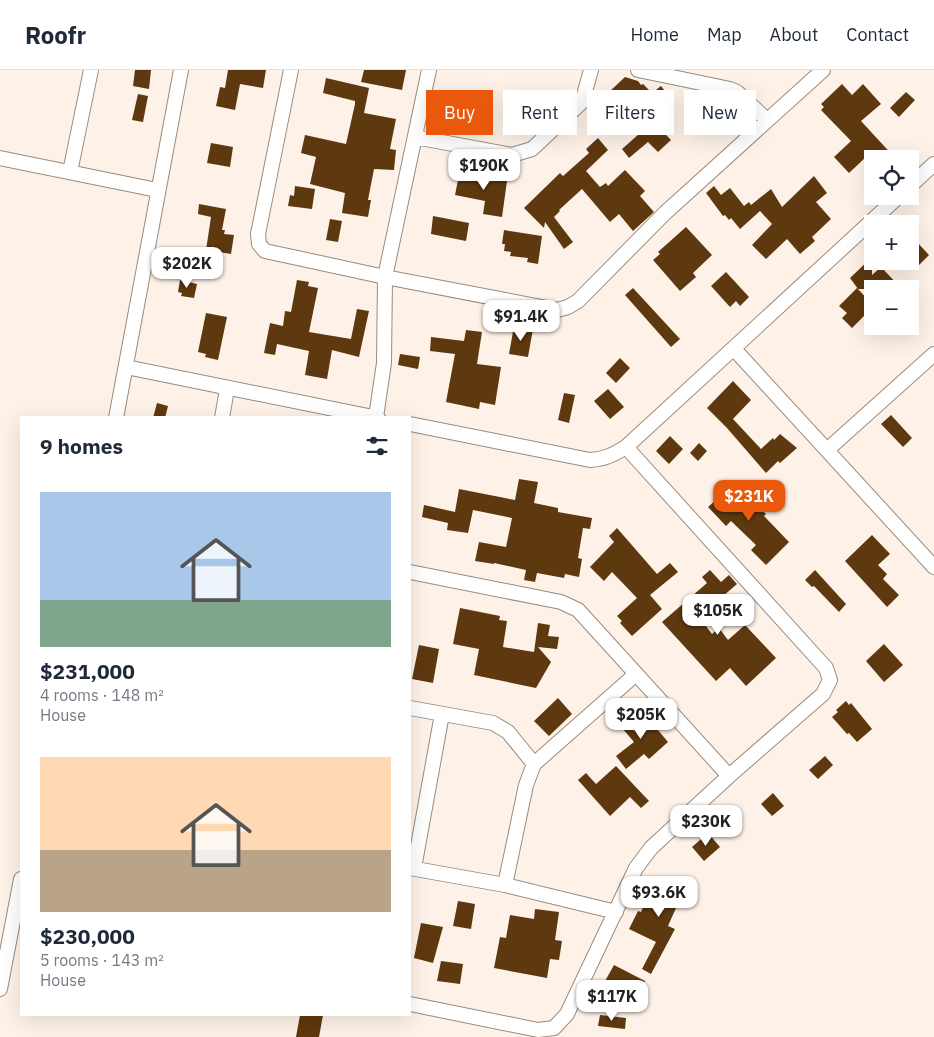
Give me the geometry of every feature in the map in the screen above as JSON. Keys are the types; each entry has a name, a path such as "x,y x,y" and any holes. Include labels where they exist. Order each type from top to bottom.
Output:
{"street":[{"path":"70,172 91,70"},
{"path":"116,416 157,190 181,70"},
{"path":"290,70 258,234 259,244 265,251 385,277 557,310 568,308 578,301 665,212 823,70"},
{"path":"377,416 384,363 385,277 429,70"},
{"path":"416,137 512,155 523,153 532,149 556,129 582,102 592,70"},
{"path":"638,70 737,92 767,120"},
{"path":"0,158 157,190"},
{"path":"919,178 934,164"},
{"path":"411,424 590,460 604,459 626,447 889,205"},
{"path":"734,349 934,567"},
{"path":"827,450 934,354"},
{"path":"126,367 227,389 372,416"},
{"path":"222,416 227,389"},
{"path":"411,1004 538,1030 554,1028 567,1014 636,868 651,848 823,694 830,680 826,668 626,447"},
{"path":"411,572 561,602 578,610 730,776"},
{"path":"505,885 526,785 534,764 636,674"},
{"path":"411,708 493,723 508,732 534,764"},
{"path":"442,714 412,868 505,885 616,912"},
{"path":"0,989 20,884"}],"building":[{"path":"135,70 151,70 149,89 133,86"},
{"path":"228,70 266,70 263,88 240,84 235,110 216,106 220,87 225,88"},
{"path":"364,70 406,70 402,90 361,82"},
{"path":"625,77 638,81 649,90 611,90"},
{"path":"326,78 369,88 364,113 396,119 390,149 396,150 394,170 374,169 368,200 371,200 368,217 342,213 345,193 310,184 316,157 301,153 305,135 346,144 355,104 355,101 323,93"},
{"path":"842,84 852,95 863,84 881,104 861,121 888,150 864,150 864,159 849,173 834,157 851,141 821,110 824,107 821,104"},
{"path":"661,86 664,90 656,90"},
{"path":"906,92 915,100 899,117 890,108"},
{"path":"138,94 148,96 143,122 132,120"},
{"path":"638,135 666,135 671,140 658,152 648,142 629,158 622,149"},
{"path":"598,138 608,150 586,171 600,187 606,183 608,186 625,170 645,191 640,196 654,212 633,231 619,214 610,222 582,189 554,217 573,242 564,249 545,222 544,228 524,208 560,173 563,176 589,153 586,149"},
{"path":"211,143 233,147 230,167 207,163"},
{"path":"460,170 489,176 489,173 503,175 502,180 507,181 502,217 483,214 485,201 455,195"},
{"path":"814,176 827,193 816,202 831,219 812,237 815,241 800,254 787,239 766,259 752,245 772,224 760,211 740,229 731,218 729,220 725,215 723,216 706,193 714,186 721,195 730,188 744,206 749,202 751,205 771,189 782,207"},
{"path":"295,186 315,189 312,209 288,206 290,195 294,196"},
{"path":"199,204 226,209 222,230 225,230 224,234 234,235 231,254 206,250 211,217 198,214"},
{"path":"433,216 469,223 466,241 431,234"},
{"path":"330,219 342,221 338,242 326,240"},
{"path":"686,227 712,255 693,273 696,277 680,291 653,260 660,254 658,252"},
{"path":"504,230 542,236 538,264 527,262 528,258 510,256 511,252 504,251 505,244 502,244"},
{"path":"919,244 929,255 919,265"},
{"path":"864,265 864,270 872,270 872,275 878,270 884,270 893,280 864,280 864,289 858,289 850,278"},
{"path":"726,272 749,297 740,306 736,301 730,307 711,286"},
{"path":"180,280 197,284 194,298 181,296 182,293 178,292"},
{"path":"297,280 309,282 308,286 318,288 309,332 351,339 357,309 369,311 359,357 332,350 327,379 305,375 309,351 277,344 275,355 264,353 270,323 283,326 285,311 291,312"},
{"path":"633,288 680,339 671,347 625,295"},
{"path":"857,288 864,295 864,316 852,328 842,318 847,313 839,306"},
{"path":"206,313 227,317 218,360 205,357 206,354 198,352"},
{"path":"514,326 533,329 528,357 509,354"},
{"path":"466,330 482,332 477,364 501,367 495,405 480,402 479,409 446,402 455,354 430,351 431,337 464,341"},
{"path":"400,354 420,357 418,369 398,365"},
{"path":"620,358 630,368 616,383 606,373"},
{"path":"733,381 751,400 733,419 761,449 780,434 797,448 780,463 778,461 766,473 707,408"},
{"path":"608,389 624,407 610,419 594,401"},
{"path":"564,393 575,395 569,423 558,420"},
{"path":"157,403 168,406 166,416 154,416"},
{"path":"891,415 912,438 903,447 881,424"},
{"path":"670,436 683,449 669,464 656,451"},
{"path":"699,443 707,451 698,461 690,453"},
{"path":"519,479 538,482 534,503 558,508 558,512 592,518 590,529 583,528 578,558 582,559 579,577 565,574 564,578 537,573 535,582 524,580 526,570 475,561 479,542 506,547 512,518 473,510 468,533 447,530 448,523 422,517 424,505 455,512 459,489 515,500"},
{"path":"737,481 754,499 752,501 766,514 764,516 789,542 766,565 751,550 756,545 731,521 726,526 708,507"},
{"path":"617,528 657,574 670,563 678,572 650,595 662,609 632,636 620,623 622,621 617,616 637,598 612,572 604,581 590,567 614,542 609,536"},
{"path":"872,535 890,554 878,565 887,574 883,579 899,595 887,607 845,561"},
{"path":"710,570 721,582 729,575 737,584 699,617 712,634 719,628 728,640 745,625 776,658 746,686 730,668 716,681 662,622 707,583 702,577"},
{"path":"815,570 846,604 839,612 814,586 812,587 805,580"},
{"path":"460,608 500,616 499,620 507,621 503,647 534,652 538,623 550,625 548,636 559,637 557,649 538,647 551,662 536,688 474,675 479,649 453,644"},
{"path":"884,644 903,665 884,682 866,661"},
{"path":"419,645 439,649 433,683 412,679"},
{"path":"558,698 572,714 549,736 534,721"},
{"path":"846,701 849,705 851,703 872,729 857,742 832,717 838,712 836,710"},
{"path":"642,711 668,742 649,759 644,754 626,769 616,756 634,742 622,728"},
{"path":"825,756 833,765 818,779 809,770"},
{"path":"616,766 649,801 641,808 630,797 610,816 578,780 586,773 596,784"},
{"path":"773,793 784,806 772,816 761,804"},
{"path":"708,833 720,847 704,861 692,847"},
{"path":"656,877 695,895 689,905 680,899 668,926 675,929 651,974 642,969 656,942 629,929 638,911 641,912"},
{"path":"458,901 475,904 471,929 453,926"},
{"path":"535,909 559,912 555,940 562,941 559,960 550,959 547,978 494,968 500,937 506,938 510,915 534,919"},
{"path":"421,923 443,927 433,963 414,958"},
{"path":"441,961 463,964 460,984 437,981"},
{"path":"614,965 645,981 636,1000 604,983"},
{"path":"600,1015 626,1018 625,1029 598,1026"},
{"path":"300,1016 323,1016 319,1037 296,1037"}]}
